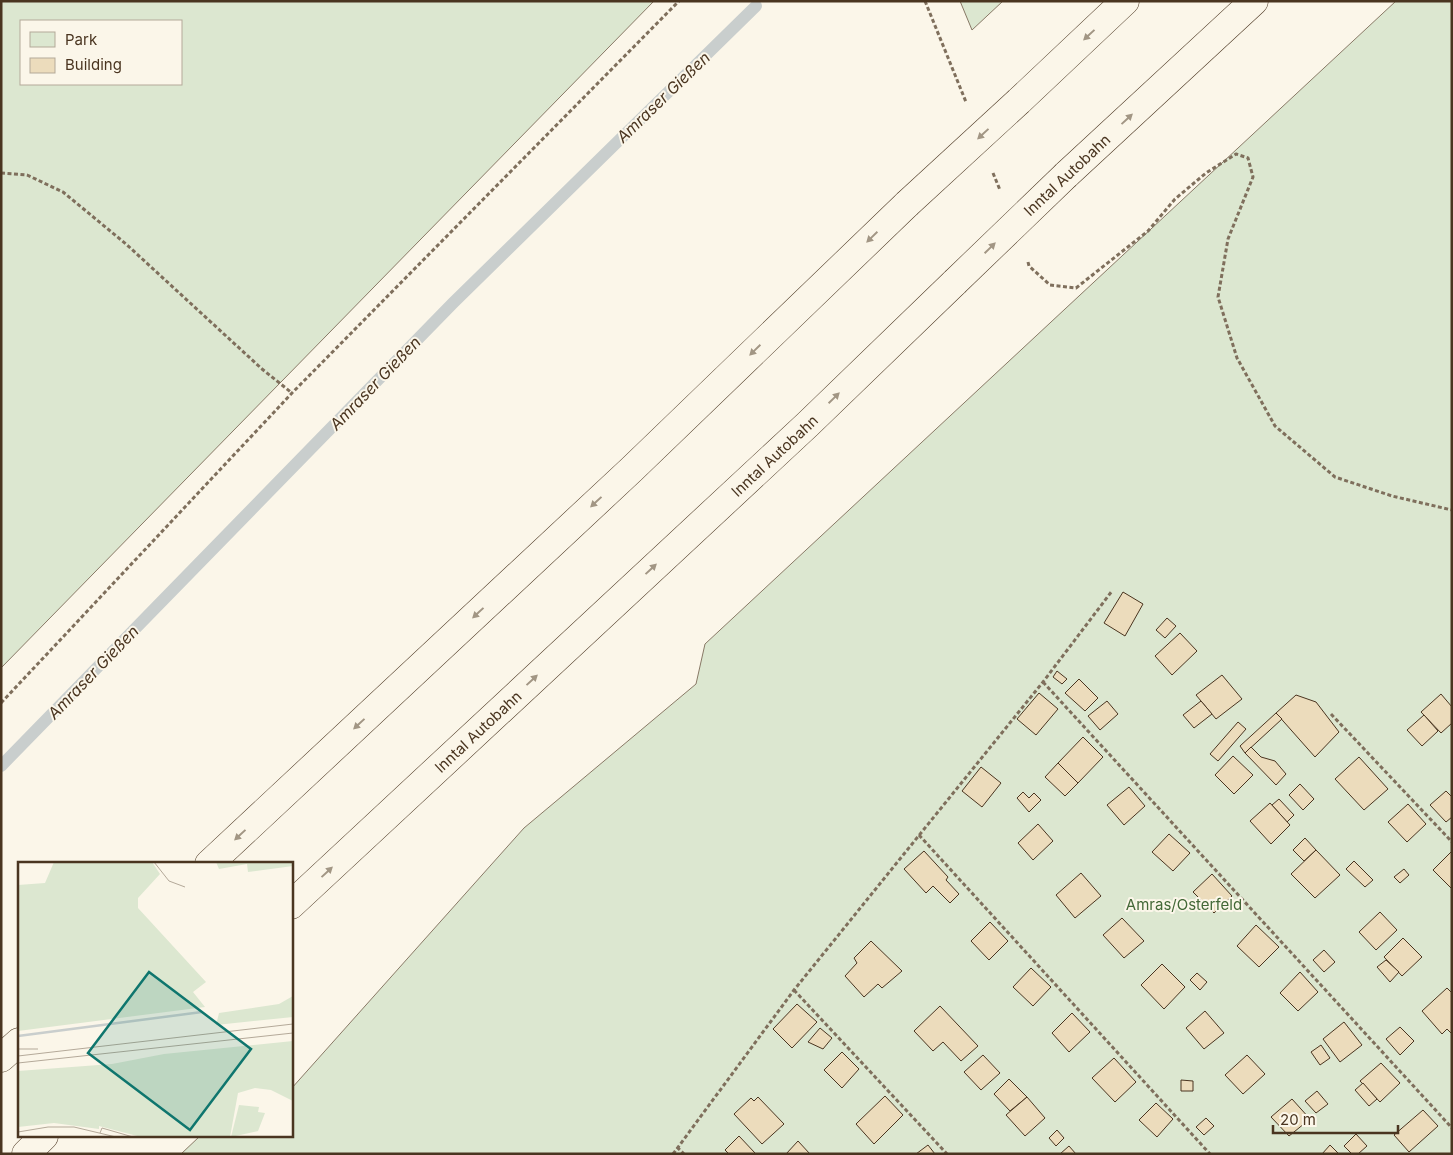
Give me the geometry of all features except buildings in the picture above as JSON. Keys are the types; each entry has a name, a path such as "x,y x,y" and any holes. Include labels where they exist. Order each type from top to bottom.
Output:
{"highway":[{"path":"211,862 624,475 907,204 1125,1"},
{"name":"Inntal Autobahn","path":"292,904 808,424 1066,175 1254,1"},
{"path":"1,1058 18,1043"},
{"path":"26,1154 42,1138"}],"path":[{"path":"1,703 292,393 679,1"},
{"path":"925,1 966,104"},
{"path":"1026,257 1029,266 1050,285 1076,288 1148,231 1175,199 1206,173 1236,154 1248,158 1253,177 1228,239 1218,297 1237,358 1275,426 1335,477 1392,496 1452,510"},
{"path":"991,167 1001,194"},
{"path":"1,173 28,176 63,192 126,244 262,370 292,393"},
{"path":"673,1154 794,990 1043,682 1112,591"},
{"path":"1043,682 1452,1128"},
{"path":"1331,714 1452,842"},
{"path":"919,835 1210,1154"},
{"path":"794,990 947,1154"},
{"path":"677,1147 684,1154"}],"green space":[{"path":"1,1 654,1 1,668"},
{"path":"960,1 1003,1 972,30"},
{"name":"Amras/Osterfeld","path":"1396,1 1452,1 1452,1154 181,1154 198,1138 292,1138 292,1088 524,828 696,684 705,644"}],"waterway":[{"name":"Amraser Gießen","path":"1,766 453,303 756,6"}]}
